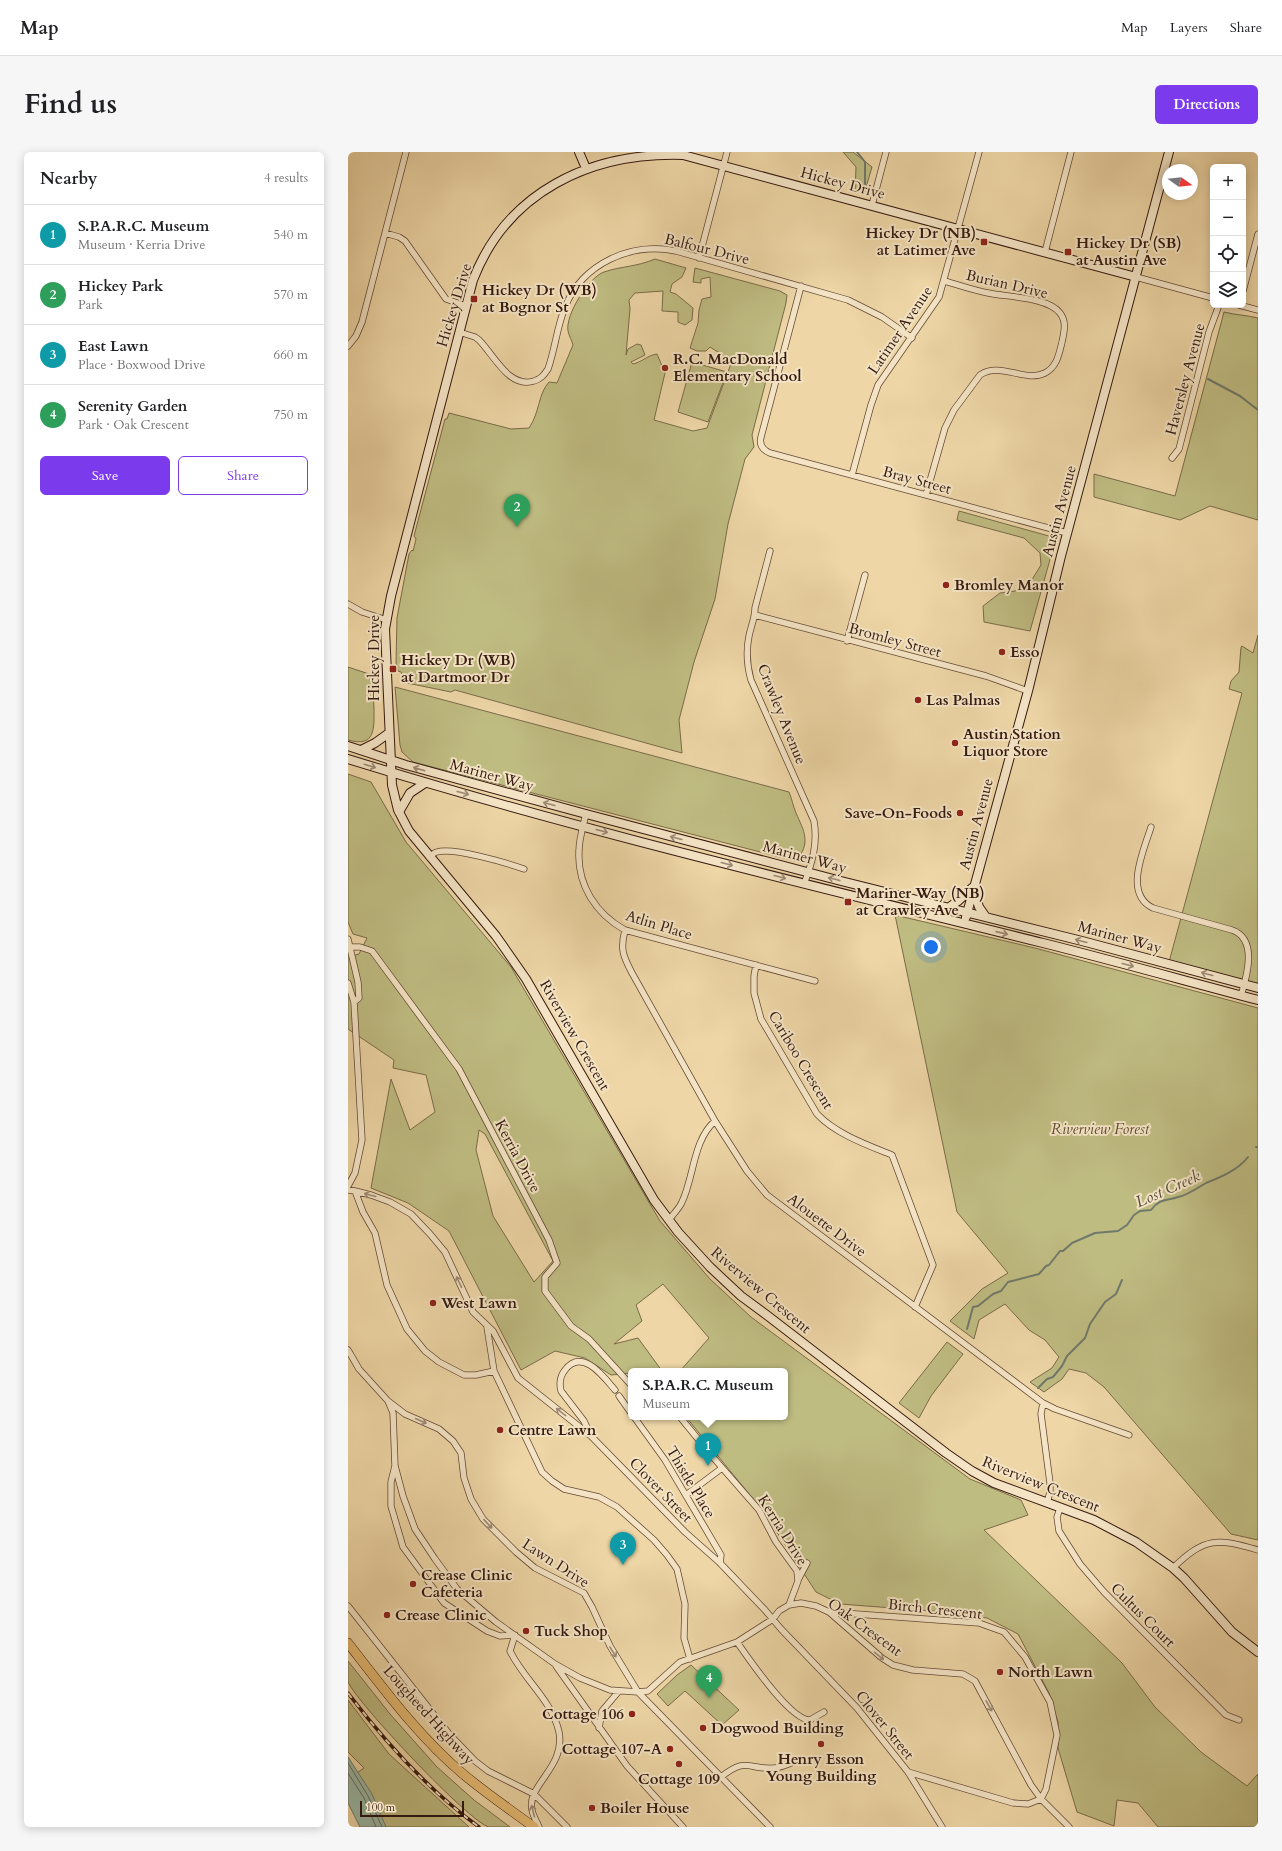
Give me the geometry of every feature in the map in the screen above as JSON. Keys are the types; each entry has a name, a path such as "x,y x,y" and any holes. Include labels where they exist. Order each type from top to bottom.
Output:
{"main road":[{"path":"579,152 585,166"},
{"name":"Austin Avenue","path":"964,924 1028,691 1067,533 1169,152"},
{"name":"Hickey Drive","path":"391,773 386,658 387,620 392,589 473,280 483,257 497,234 512,216 540,190 563,175 585,166 616,157 642,153 683,155 959,228 1136,277"},
{"path":"361,750 375,743 389,733"},
{"name":"Mariner Way","path":"348,746 391,760 586,814 809,873 967,912 1258,988"},
{"name":"Mariner Way","path":"348,759 425,783 583,826 804,884 1042,943 1258,1000"},
{"name":"Riverview Crescent","path":"391,773 393,792 399,812 409,831 496,936 526,979 643,1182 669,1220 699,1256 741,1296 946,1453 972,1471 994,1483 1047,1504 1094,1520 1122,1533 1173,1568 1192,1586 1232,1632 1258,1652"},
{"path":"399,812 410,793 425,783"},
{"path":"948,908 973,887 979,907 986,917"},
{"name":"Lougheed Highway","path":"348,1643 381,1685 427,1738 462,1773 493,1798 534,1827"}],"street":[{"path":"348,346 356,336 362,322 406,152"},
{"path":"699,258 727,152"},
{"path":"872,205 886,152"},
{"name":"Latimer Avenue","path":"852,475 878,385 936,303 944,281 979,152"},
{"path":"1045,252 1072,152"},
{"path":"385,233 399,237 405,241 446,300 466,306"},
{"path":"1246,280 1258,234"},
{"name":"Balfour Drive","path":"459,332 475,337 479,340 513,379 522,382 533,382 541,378 548,369 562,317 572,294 584,278 598,266 615,256 645,249 671,250 831,294 865,308 912,338"},
{"path":"1136,277 1210,297"},
{"name":"Burian Drive","path":"926,495 945,428 954,410 980,376 984,373 997,370 1032,375 1044,374 1052,368 1058,358 1065,330 1063,317 1056,308 1020,298 989,293 944,281"},
{"name":"Bray Street","path":"801,286 760,437 762,447 770,453 1067,533"},
{"path":"1246,307 1258,310"},
{"name":"Haversley Avenue","path":"1172,458 1179,449 1210,332 1218,308"},
{"name":"Crawley Avenue","path":"770,551 755,608 755,615 748,645 749,674 812,817 815,843 809,873 804,884"},
{"path":"847,641 865,576"},
{"path":"348,604 362,612 387,620"},
{"name":"Bromley Street","path":"755,615 847,641 986,676 1028,691"},
{"name":"Atlin Place","path":"586,814 579,851 580,870 584,885 593,902 615,924 625,930 815,981"},
{"path":"1151,827 1136,877 1137,888 1142,899 1153,908 1232,930 1241,935 1247,942 1249,950 1241,996"},
{"path":"429,857 437,852 455,852 503,862 524,869"},
{"name":"Alouette Drive","path":"625,930 622,945 627,964 715,1121 739,1160 767,1195 1043,1403 1129,1435"},
{"path":"348,939 359,998 354,1002"},
{"name":"Kerria Drive","path":"350,947 360,947 372,951 459,1069 549,1240 557,1263 545,1277 545,1290 571,1326 589,1339 628,1382"},
{"name":"Cariboo Crescent","path":"756,965 753,985 757,1009 769,1035 813,1108 828,1124 892,1155 932,1265 915,1307"},
{"path":"348,983 354,1002 362,1140 355,1173 348,1186"},
{"path":"669,1220 683,1200 701,1141 707,1129 715,1121"},
{"name":"Clover Street","path":"348,1190 371,1195 390,1202 411,1214 430,1234 445,1252 474,1312 487,1327 493,1331 518,1378 591,1436 685,1532 720,1563 773,1619 857,1708 908,1772 942,1827"},
{"path":"355,1191 363,1212 375,1233 387,1285 407,1329 425,1351 439,1362 464,1375 476,1375 494,1371"},
{"path":"487,1327 494,1371 542,1472 564,1489 598,1497 617,1507 654,1540 677,1569 685,1604 684,1638 690,1659"},
{"name":"Lawn Drive","path":"348,1350 359,1369 388,1401 405,1414 439,1429 453,1441 461,1453 464,1478 471,1499 483,1519 500,1537 535,1568 584,1593 610,1646 638,1692 770,1827"},
{"path":"591,1436 584,1421 561,1391 559,1385 563,1372 572,1364 579,1362 586,1363 600,1372 615,1390"},
{"path":"619,1396 628,1409"},
{"path":"388,1401 393,1413 394,1424"},
{"path":"1043,1403 1040,1414 1050,1483 1050,1492 1047,1504"},
{"path":"405,1414 395,1417 393,1443 395,1466 403,1496 415,1529 435,1559 457,1589 496,1622 555,1664 601,1687 619,1691 648,1691 680,1662 737,1642 773,1619 779,1612 789,1605"},
{"name":"Thistle Place","path":"636,1420 686,1495 721,1555 720,1563"},
{"path":"682,1420 707,1450"},
{"name":"Kerria Drive","path":"712,1455 759,1510 776,1542 797,1571 798,1581 789,1605"},
{"path":"395,1466 392,1482 392,1506 403,1547 444,1603 487,1631 500,1636 515,1635"},
{"path":"686,1495 722,1468"},
{"name":"Cultus Court","path":"1060,1508 1057,1517 1059,1531 1080,1564 1104,1592 1226,1715 1239,1720"},
{"path":"1173,1568 1189,1553 1205,1544 1223,1542 1258,1550"},
{"path":"798,1581 807,1563"},
{"name":"Oak Crescent","path":"789,1605 801,1603 816,1606 829,1612 882,1658 893,1665 913,1670 963,1674 975,1681 1041,1799 1069,1827"},
{"path":"348,1606 450,1735 475,1761 488,1771 534,1794 567,1827"},
{"name":"Birch Crescent","path":"829,1612 979,1623 1004,1632 1025,1657 1050,1702 1057,1735 1046,1789 1041,1799"},
{"path":"515,1635 510,1651 547,1704 559,1732 560,1752 534,1794 532,1810 539,1827"},
{"path":"737,1642 766,1683 800,1717 810,1720 824,1712"},
{"path":"555,1664 627,1766 683,1827"},
{"path":"599,1728 602,1712 619,1691"},
{"path":"722,1777 737,1766 744,1764 775,1768 794,1762"},
{"path":"908,1772 1013,1803 1028,1804 1041,1799"}],"green space":[{"path":"843,152 853,152 872,167 865,191 855,192 856,167"},
{"path":"655,259 686,268 682,277 672,284 670,292 676,294 693,308 692,320 685,325 678,322 678,312 662,311 663,291 635,293 629,300 630,309 626,355 628,349 637,344 641,345 645,355 631,362 633,364 657,354 665,373 654,420 693,431 707,428 732,361 710,347 706,351 697,351 690,348 698,323 702,299 711,297 710,277 701,279 701,283 693,282 695,268 780,291 787,295 752,435 754,447 745,459 728,524 715,599 694,662 679,720 682,753 455,690 451,692 407,683 401,672 398,671 396,663 397,618 409,554 412,550 413,551 416,539 414,536 445,419 447,419 449,413 511,429 529,428 533,422 545,387 549,382 557,383 573,345 568,331 568,324 579,297 598,275 604,272 642,264"},
{"path":"1224,312 1258,318 1258,520 1210,506 1180,520 1094,497 1094,474 1175,496"},
{"path":"692,362 727,372 708,422 678,412"},
{"path":"959,511 1056,538 1030,631 984,622 983,606 1000,593 1015,591 1033,578 1041,565 1040,553 1024,538 957,520"},
{"path":"1258,635 1258,987 1169,962 1242,693 1229,689 1231,681 1239,672 1241,647 1242,646 1253,653"},
{"path":"348,667 372,675 374,723 372,734 369,739 364,741 357,742 348,740"},
{"path":"395,687 789,792 804,832 805,843 803,849 795,861 413,762 402,752 400,745"},
{"path":"348,774 371,782 406,842 511,967 660,1221 710,1279 751,1317 970,1479 1021,1500 1028,1515 984,1530 1122,1663 1155,1707 1201,1752 1247,1786 1258,1774 1258,1827 1158,1827 1138,1803 1117,1800 1114,1826 1077,1812 1058,1748 1058,1722 1049,1693 1018,1634 987,1618 946,1612 840,1604 816,1592 763,1511 688,1420 788,1420 788,1368 683,1368 709,1338 663,1284 636,1305 642,1321 614,1344 638,1338 660,1368 628,1368 628,1373 611,1375 585,1358 555,1351 521,1370 449,1231 408,1203 371,1188 391,1079 410,1130 435,1112 426,1075 393,1068 394,1060 348,1029 348,957 359,954 367,938 353,934 348,922","holes":["479,1130 485,1134 553,1261 534,1282 493,1216 476,1150"]},
{"name":"Riverview Forest","path":"895,915 1035,948 1258,1008 1258,1540 1231,1534 1104,1387 1086,1373 1069,1369 1062,1379 1044,1392 1030,1382 1052,1368 1059,1357 1045,1340 1029,1330 1005,1304 979,1320 974,1339 950,1321 982,1289 1008,1273 957,1212"},
{"path":"947,1342 963,1354 931,1396 919,1418 899,1403"},
{"path":"348,1661 390,1714 437,1767 474,1800 510,1827 489,1827 460,1806 438,1785 371,1713 356,1694 348,1682"},
{"path":"691,1665 739,1710 722,1725 685,1691 668,1706 657,1694 677,1675"},
{"path":"348,1700 389,1754 469,1827 386,1827 348,1779 364,1768 348,1752"}],"water":[{"path":"348,1757 372,1794 386,1827 360,1827 348,1803"}],"waterway":[{"path":"857,152 865,162 865,191"},
{"path":"1208,379 1240,396 1258,410"},
{"name":"Lost Creek","path":"967,1329 973,1307 978,1306 993,1294 1001,1291 1008,1282 1039,1274 1046,1266 1049,1265 1060,1251 1063,1251 1072,1243 1095,1233 1118,1231 1127,1225 1134,1215 1140,1211 1151,1210 1157,1203 1189,1193 1206,1183 1223,1176 1239,1166 1248,1157"},
{"path":"1038,1388 1047,1379 1053,1377 1062,1366 1067,1356 1085,1338 1090,1324 1105,1302 1116,1294 1122,1280"}],"railway":[{"path":"348,1693 377,1730 425,1782 460,1813 479,1827"}],"place":[{"name":"Hickey Dr (NB) at Latimer Ave","path":"984,242"},
{"name":"Hickey Dr (SB) at Austin Ave","path":"1068,252"},
{"name":"Hickey Dr (WB) at Bognor St","path":"474,299"},
{"name":"R.C. MacDonald Elementary School","path":"665,368"},
{"name":"Hickey Park","path":"517,527"},
{"name":"Bromley Manor","path":"946,585"},
{"name":"Esso","path":"1002,652"},
{"name":"Hickey Dr (WB) at Dartmoor Dr","path":"393,669"},
{"name":"Las Palmas","path":"918,700"},
{"name":"Austin Station Liquor Store","path":"955,743"},
{"name":"Save-On-Foods","path":"960,813"},
{"name":"Mariner Way (NB) at Crawley Ave","path":"848,902"},
{"name":"West Lawn","path":"433,1303"},
{"name":"Centre Lawn","path":"500,1430"},
{"name":"S.P.A.R.C. Museum","path":"708,1466"},
{"name":"East Lawn","path":"623,1565"},
{"name":"Crease Clinic Cafeteria","path":"413,1584"},
{"name":"Crease Clinic","path":"387,1615"},
{"name":"Tuck Shop","path":"526,1631"},
{"name":"North Lawn","path":"1000,1672"},
{"name":"Serenity Garden","path":"709,1698"},
{"name":"Cottage 106","path":"632,1714"},
{"name":"Dogwood Building","path":"703,1728"},
{"name":"Henry Esson Young Building","path":"821,1744"},
{"name":"Cottage 107-A","path":"670,1749"},
{"name":"Cottage 109","path":"679,1764"},
{"name":"Boiler House","path":"592,1808"}]}
